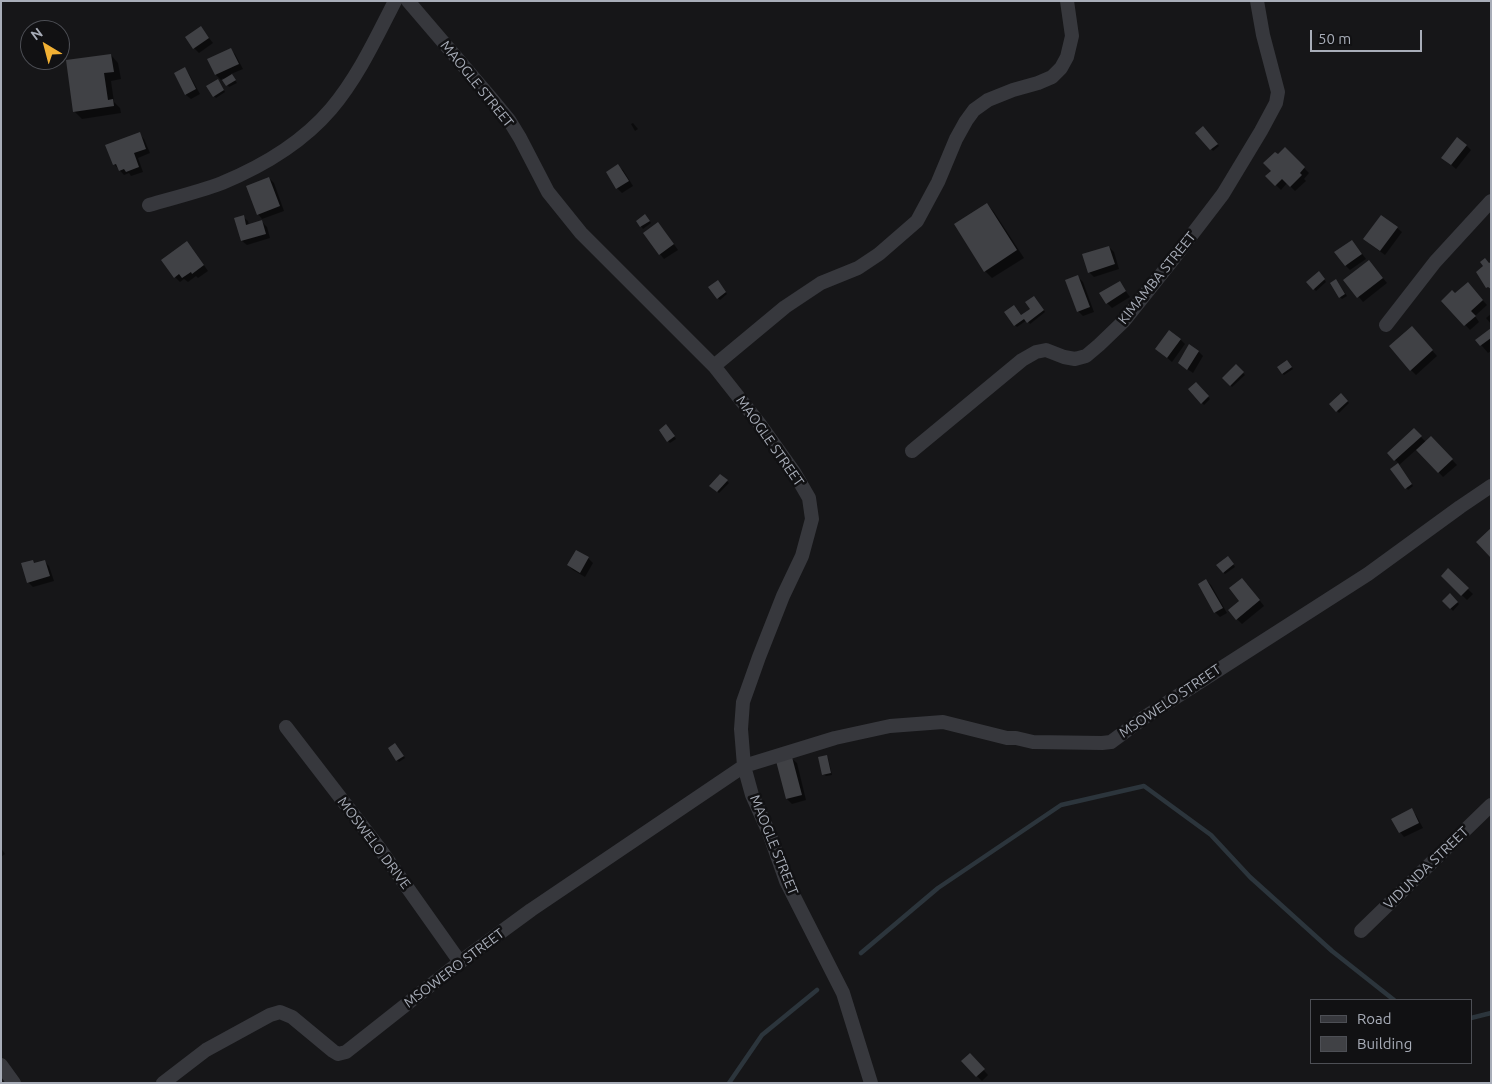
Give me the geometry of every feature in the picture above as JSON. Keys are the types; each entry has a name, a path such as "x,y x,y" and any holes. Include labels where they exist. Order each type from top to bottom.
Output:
{"street":[{"path":"149,205 221,183 271,159 306,134 331,109 352,80 395,1"},
{"name":"MAOGLE STREET","path":"408,1 509,120 548,192 580,233 714,366 759,423 794,472 809,498 812,519 802,556 759,657 744,702 741,729 744,766 752,795 769,833 786,881 842,993 871,1083"},
{"path":"714,366 786,308 821,284 858,268 879,254 917,221 938,182 956,140 974,110 988,100 1052,77 1061,68 1067,57 1072,36 1067,1"},
{"name":"KIMAMBA STREET","path":"912,451 1022,360 1036,352 1046,350 1075,359 1086,356 1124,320 1171,262 1223,194 1276,104 1278,92 1263,35 1257,1"},
{"path":"1386,325 1434,262 1491,201"},
{"name":"MSOWELO STREET","path":"744,766 835,738 890,726 943,722 1032,742 1073,744 1111,742 1145,716 1368,574 1460,506 1491,486"},
{"name":"MOSWELO DRIVE","path":"286,727 380,849 460,962"},
{"name":"MSOWERO STREET","path":"163,1083 206,1050 270,1014 280,1012 292,1017 333,1051 338,1054 346,1052 460,962 601,862 744,766"},
{"name":"VIDUNDA STREET","path":"1361,931 1491,805"},
{"path":"1,1065 14,1083"}],"building":[{"path":"201,26 209,38 193,49 185,37"},
{"path":"231,48 239,64 215,75 207,59"},
{"path":"111,54 114,72 104,73 108,100 113,99 114,106 73,112 67,70 70,70 70,59"},
{"path":"185,67 196,89 185,95 174,73"},
{"path":"232,74 236,80 226,86 222,80"},
{"path":"218,79 224,90 213,97 206,86"},
{"path":"1203,126 1218,144 1210,150 1195,133"},
{"path":"140,132 146,149 134,153 139,167 126,172 124,169 119,171 116,164 113,165 105,145"},
{"path":"1457,137 1467,145 1451,165 1441,158"},
{"path":"1285,147 1305,167 1300,173 1302,175 1290,187 1282,179 1275,186 1265,176 1271,171 1263,163 1275,152 1278,154"},
{"path":"618,164 629,181 616,189 606,172"},
{"path":"269,177 280,206 257,215 246,186"},
{"path":"987,203 1017,250 984,272 954,224"},
{"path":"645,214 650,221 640,227 636,221"},
{"path":"244,215 246,225 262,220 266,234 241,241 234,218"},
{"path":"1381,215 1398,227 1380,251 1363,239"},
{"path":"658,222 674,244 659,255 643,233"},
{"path":"1352,240 1362,254 1345,266 1334,252"},
{"path":"187,241 204,265 192,274 191,272 182,278 179,274 174,278 161,260"},
{"path":"1109,246 1115,264 1088,273 1082,254"},
{"path":"1485,258 1489,263 1491,262 1491,289 1486,288 1476,272 1483,266 1480,262"},
{"path":"1369,260 1383,278 1357,298 1343,280"},
{"path":"1319,271 1325,279 1313,290 1306,282"},
{"path":"1078,275 1090,307 1077,312 1065,280"},
{"path":"1336,279 1345,294 1339,298 1330,283"},
{"path":"718,280 726,292 717,299 708,287"},
{"path":"1120,281 1126,291 1106,304 1099,293"},
{"path":"1468,282 1483,300 1471,311 1476,316 1464,326 1441,301 1452,290 1455,293"},
{"path":"1034,296 1044,310 1027,323 1024,319 1014,326 1004,312 1014,305 1021,315 1030,309 1025,302"},
{"path":"1412,326 1433,350 1410,371 1389,346"},
{"path":"1491,328 1491,338 1480,346 1475,340"},
{"path":"1169,330 1181,339 1167,358 1155,349"},
{"path":"1189,344 1199,351 1187,370 1178,363"},
{"path":"1287,360 1292,367 1282,374 1277,367"},
{"path":"1236,364 1244,372 1230,386 1222,378"},
{"path":"1196,382 1209,396 1201,404 1188,389"},
{"path":"1341,393 1348,401 1336,412 1329,404"},
{"path":"666,424 675,436 667,442 659,430"},
{"path":"1414,428 1422,436 1394,461 1387,453"},
{"path":"1431,436 1453,459 1438,473 1416,450"},
{"path":"1398,463 1412,484 1405,489 1390,469"},
{"path":"720,474 728,480 717,492 709,486"},
{"path":"1491,528 1491,558 1476,542"},
{"path":"576,550 589,557 580,573 567,565"},
{"path":"1228,556 1234,564 1223,573 1216,565"},
{"path":"33,560 34,563 45,560 50,576 27,583 21,563"},
{"path":"1448,568 1469,588 1461,596 1441,576"},
{"path":"1242,578 1260,600 1236,620 1228,610 1239,601 1229,588"},
{"path":"1206,579 1223,608 1214,613 1198,584"},
{"path":"1450,593 1458,602 1450,609 1442,601"},
{"path":"395,743 404,756 396,761 388,748"},
{"path":"827,755 831,773 822,775 818,757"},
{"path":"792,757 802,795 786,799 776,761"},
{"path":"1412,808 1419,823 1399,833 1391,819"},
{"path":"970,1053 985,1069 976,1077 961,1061"}],"waterway":[{"path":"861,953 938,888 1061,805 1144,786 1211,835 1250,877 1332,951 1393,999"},
{"path":"729,1083 762,1035 817,990"},
{"path":"1472,1018 1491,1013"}]}
